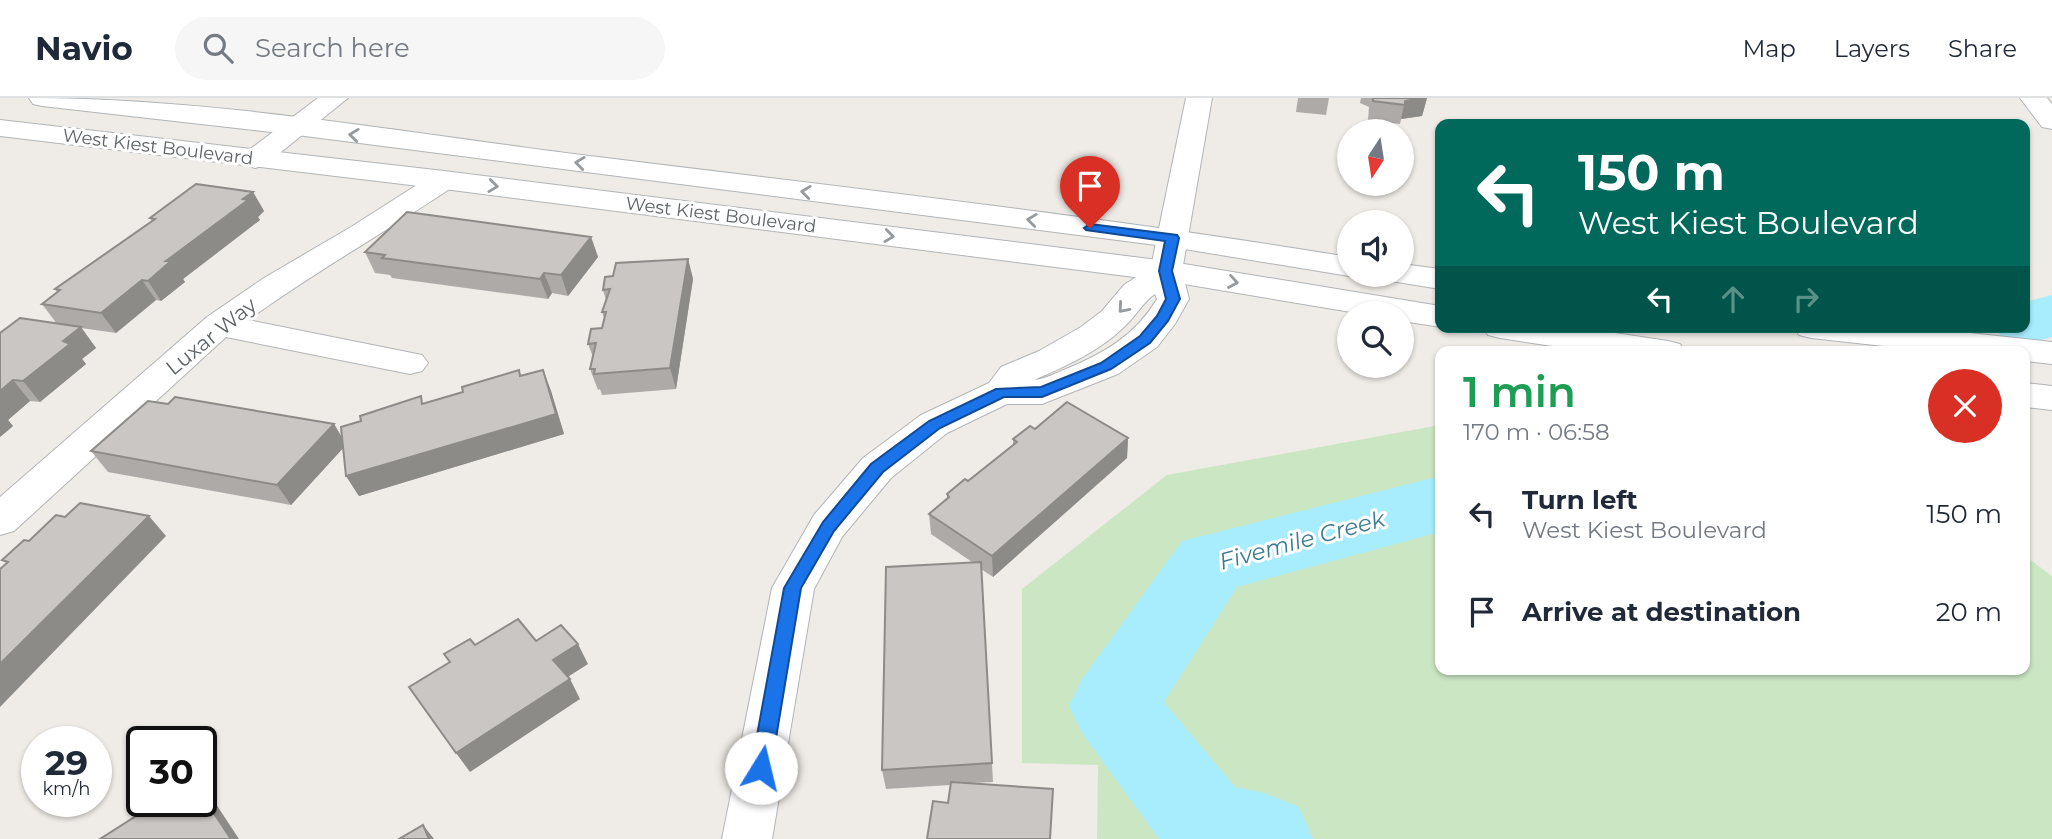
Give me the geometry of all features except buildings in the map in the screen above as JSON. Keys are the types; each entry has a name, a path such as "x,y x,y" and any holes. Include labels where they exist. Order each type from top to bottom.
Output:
{"main road":[{"name":"West Kiest Boulevard","path":"42,98 297,127 1172,238 1337,264"},
{"path":"255,159 335,98"},
{"path":"747,839 793,588 828,526 877,468 934,424 1002,393 1042,392 1063,384 1106,366 1145,339 1163,317 1173,299 1166,271 1199,98"},
{"path":"2033,98 2052,121"},
{"name":"West Kiest Boulevard","path":"0,128 444,180 1166,271 1435,316"},
{"name":"Luxar Way","path":"0,520 219,326 275,285 362,234 444,180"},
{"path":"1414,276 1435,278"},
{"path":"219,326 410,363"},
{"path":"1540,333 1628,346"},
{"path":"1867,333 1987,346"},
{"path":"2030,351 2052,353"},
{"path":"2030,396 2052,398"}],"green space":[{"path":"1435,426 1435,675 2030,675 2030,560 2052,576 2052,839 1097,839 1098,765 1022,763 1022,589 1167,475"}],"waterway":[{"name":"Fivemile Creek","path":"2030,322 2052,315"},
{"name":"Fivemile Creek","path":"1265,839 1207,826 1113,706 1210,563 1435,505"}],"route":[{"path":"761,768 793,588 828,526 877,468 934,424 1002,393 1042,392 1106,366 1145,339 1163,317 1173,299 1166,271 1172,238 1090,228"}]}
